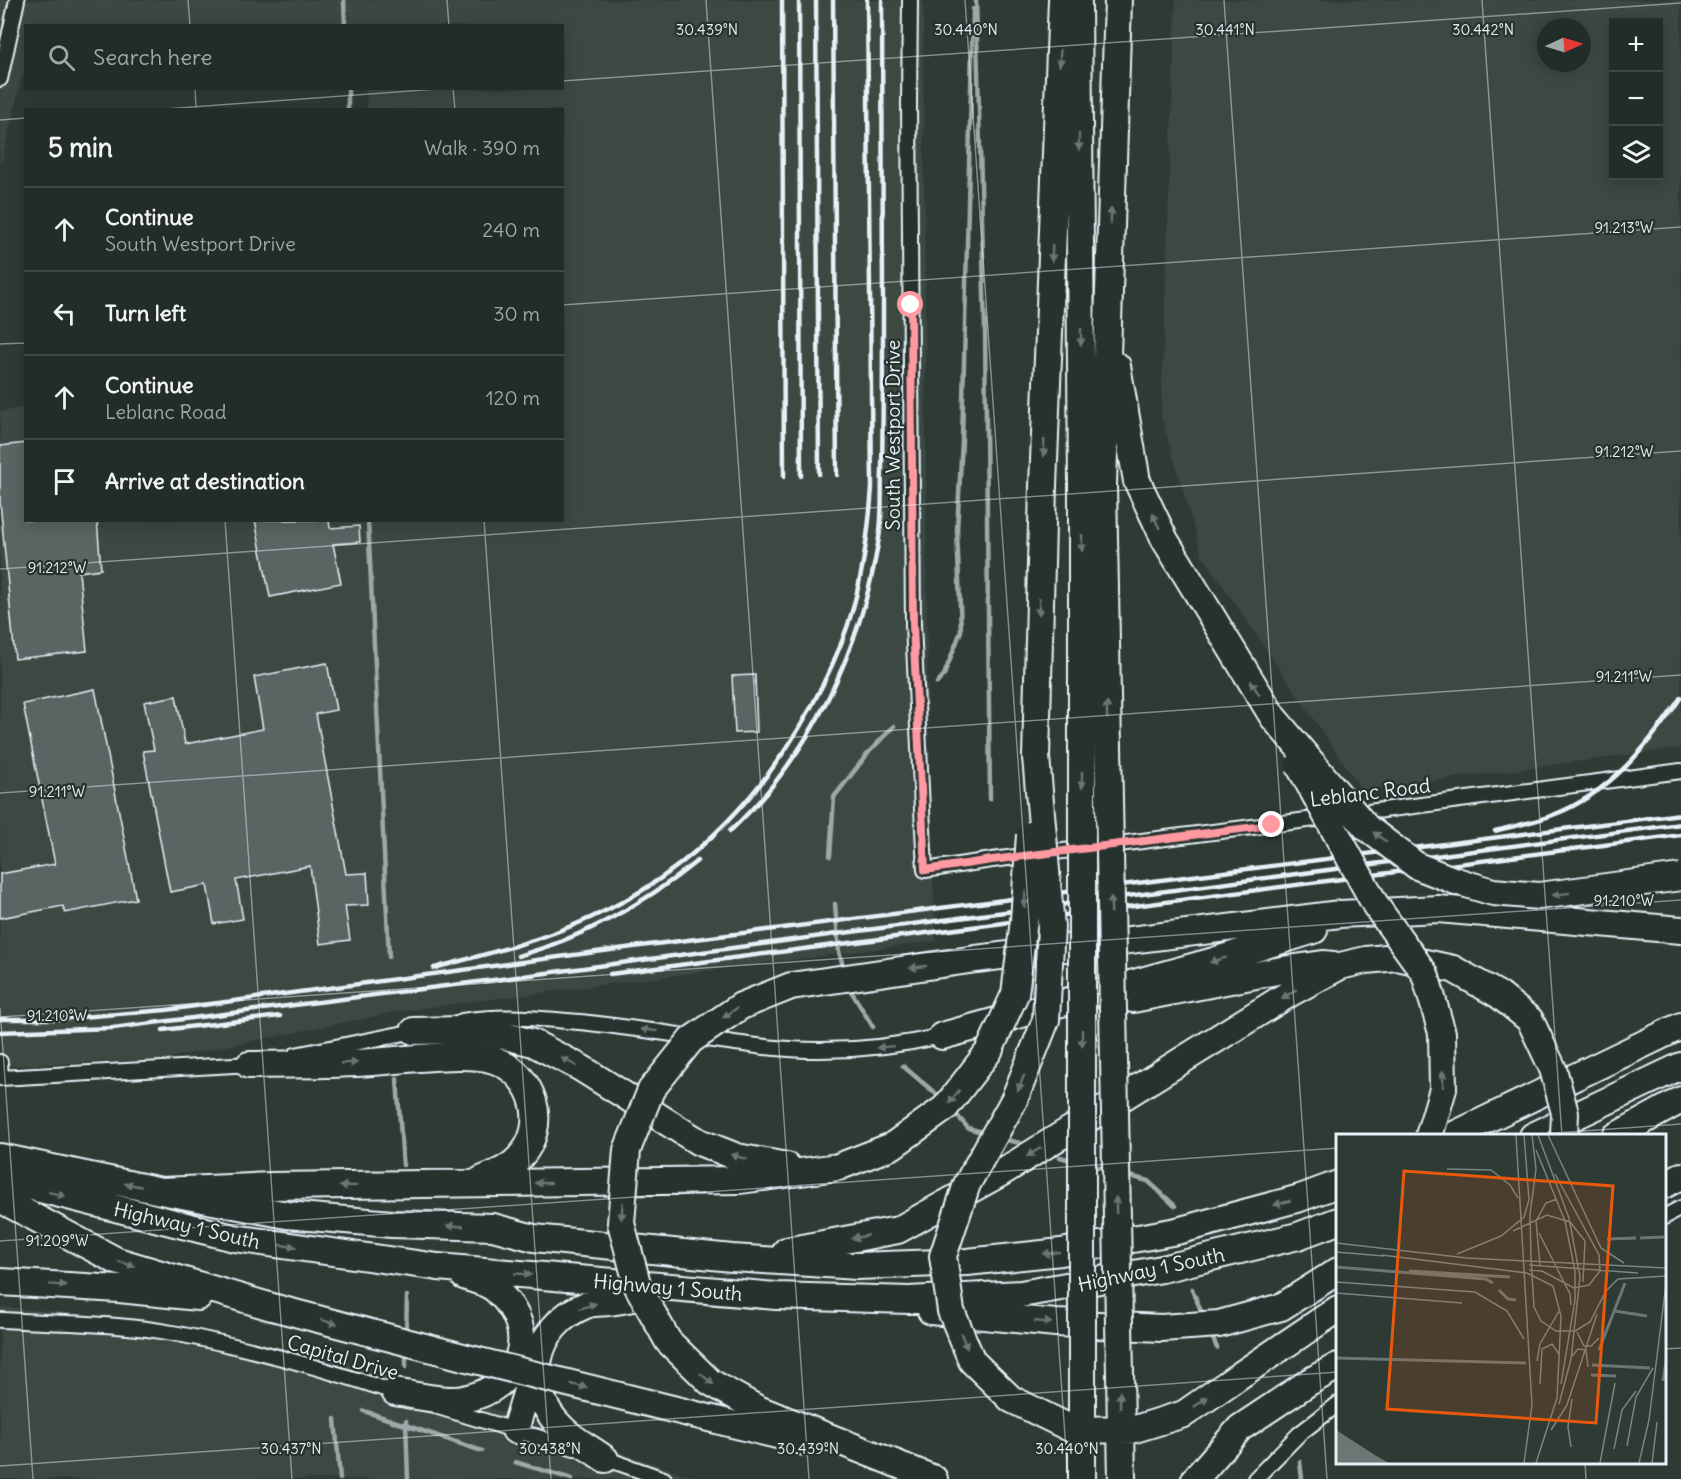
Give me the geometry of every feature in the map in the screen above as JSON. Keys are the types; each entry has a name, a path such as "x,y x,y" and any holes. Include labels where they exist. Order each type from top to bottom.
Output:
{"highway":[{"path":"0,1157 161,1191 471,1183 740,1180 838,1167 892,1146 945,1108 989,1051 1015,994 1024,920 1036,757 1043,486 1062,0"},
{"path":"1078,0 1122,1479"},
{"path":"1082,1479 1092,485 1107,312 1118,0"},
{"path":"1107,312 1137,481 1165,540 1273,717 1376,906 1425,974 1442,1033 1443,1089 1430,1134"},
{"path":"1273,717 1366,827 1417,866 1493,892 1539,896 1681,877"},
{"path":"1036,757 1051,927 1046,1020 1014,1100 967,1184 943,1256 951,1311 972,1361 1011,1399 1074,1430 1135,1429 1184,1414 1336,1310"},
{"path":"934,1479 758,1409 710,1382 668,1341 638,1287 621,1223 627,1150 651,1090 692,1040 741,1006 791,986 976,959 1340,914 1438,909 1681,930"},
{"path":"942,1036 1214,961 1304,932 1438,909"},
{"path":"732,1258 809,1248 898,1230 999,1174 1292,992 1340,966 1366,960 1396,957 1453,969 1499,995 1530,1020 1553,1069 1565,1113 1564,1134"},
{"path":"942,1036 1282,970 1323,964 1340,966"},
{"path":"1456,1134 1681,1026"},
{"path":"414,1031 489,1032 533,1043 581,1068 699,1142 737,1157 781,1166 838,1167"},
{"path":"249,1065 338,1064 469,1056 495,1060 515,1072 526,1085 535,1108 535,1130 527,1148 512,1165 471,1183"},
{"path":"1537,1134 1681,1066"},
{"path":"1620,1134 1681,1100"},
{"path":"1666,1184 1681,1176"},
{"name":"Highway 1 South","path":"0,1179 234,1238 438,1267 776,1296 909,1300 1021,1294 1162,1269 1298,1236 1336,1222"},
{"name":"Highway 1 South","path":"161,1191 287,1215 392,1224 493,1227 534,1238 732,1258 857,1266 967,1262 1061,1252 1177,1231 1300,1198 1336,1185"},
{"path":"0,1199 117,1261 272,1307 479,1361 897,1464"},
{"path":"438,1267 496,1289 517,1315 522,1340 545,1405 563,1429 605,1459"},
{"path":"776,1296 1056,1323 1161,1328 1219,1324 1281,1307 1336,1272"},
{"path":"0,1282 119,1289 272,1307"},
{"path":"395,1392 463,1399 496,1387 529,1356 564,1317 588,1304 689,1289"},
{"path":"508,1428 529,1356"},
{"path":"1195,1479 1240,1428 1309,1382 1336,1367"}],"street":[{"path":"0,79 17,0"},
{"name":"South Westport Drive","path":"910,0 913,625 925,870"},
{"name":"Leblanc Road","path":"925,870 1681,771"},
{"path":"0,1062 1,1078 249,1065 490,1017 544,1018 758,1046 808,1050 904,1045 942,1036"},
{"path":"1666,1216 1681,1208"},
{"name":"Capital Drive","path":"0,1320 107,1326 177,1334 275,1357 395,1392 459,1414 556,1441 664,1479"},
{"path":"1255,1479 1299,1434 1336,1406"}],"shaded area":[{"path":"0,0 923,0 928,770 936,941 401,1011 158,1060 0,1066 0,412 24,407 24,522 564,522 564,108 367,108 366,90 564,90 564,24 24,24 24,70 0,166"},
{"path":"1176,0 1681,0 1681,748 1362,790 1202,555 1161,416"},
{"path":"0,1307 129,1318 225,1335 335,1360 419,1384 699,1479 0,1479"}],"building":[{"path":"24,443 24,522 97,522 101,569 79,572 87,651 15,659 0,502 0,446"},
{"path":"255,522 329,522 330,528 359,526 360,542 333,544 341,583 270,597"},
{"path":"327,663 336,710 316,714 346,874 367,873 369,905 345,906 350,940 320,944 310,866 236,880 243,919 214,924 207,885 170,892 143,751 154,750 144,702 176,696 185,744 263,729 254,677"},
{"path":"755,675 757,732 735,733 732,676"},
{"path":"95,689 136,899 65,913 63,906 0,918 0,874 55,864 23,704"}],"waterway":[{"path":"344,0 345,24"},
{"path":"976,0 985,330 990,799"},
{"path":"937,683 944,675 961,631 957,530 962,441 973,9"},
{"path":"348,90 348,108"},
{"path":"368,522 389,957"},
{"path":"830,856 834,797 869,752 894,726"},
{"path":"835,904 839,952 844,969"},
{"path":"848,986 873,1027"},
{"path":"903,1066 942,1099"},
{"path":"397,1079 403,1165"},
{"path":"954,1112 968,1128 985,1133"},
{"path":"1002,1139 1020,1143"},
{"path":"1060,1157 1074,1161"},
{"path":"1091,1165 1109,1170"},
{"path":"1126,1175 1148,1181 1175,1206"},
{"path":"1192,1289 1204,1318"},
{"path":"406,1334 407,1296"},
{"path":"1211,1334 1217,1348"},
{"path":"406,1352 406,1367"},
{"path":"364,1411 482,1451"},
{"path":"335,1419 340,1479"},
{"path":"406,1421 408,1479"},
{"path":"515,1462 572,1479"},
{"path":"1300,1462 1302,1479"}],"railway":[{"path":"782,0 784,477"},
{"path":"799,0 801,476"},
{"path":"816,0 819,474"},
{"path":"833,0 837,475"},
{"path":"434,968 552,934 628,899 663,876 697,850 727,822 755,790 781,757 832,666 857,593 866,548 872,487 867,0"},
{"path":"730,831 759,801 785,768 809,734 829,697 860,619 879,538 883,387 882,0"},
{"path":"1495,831 1553,815 1592,794 1610,781 1641,750 1681,697"},
{"path":"0,1019 57,1019 166,1010 648,945 1681,814"},
{"path":"0,1032 113,1028 1681,824"},
{"path":"610,974 1681,835"},
{"path":"518,956 566,939 612,918 677,877 697,861"},
{"path":"163,1030 280,1016"}],"route":[{"path":"911,305 913,625 925,870 1272,825"}]}
